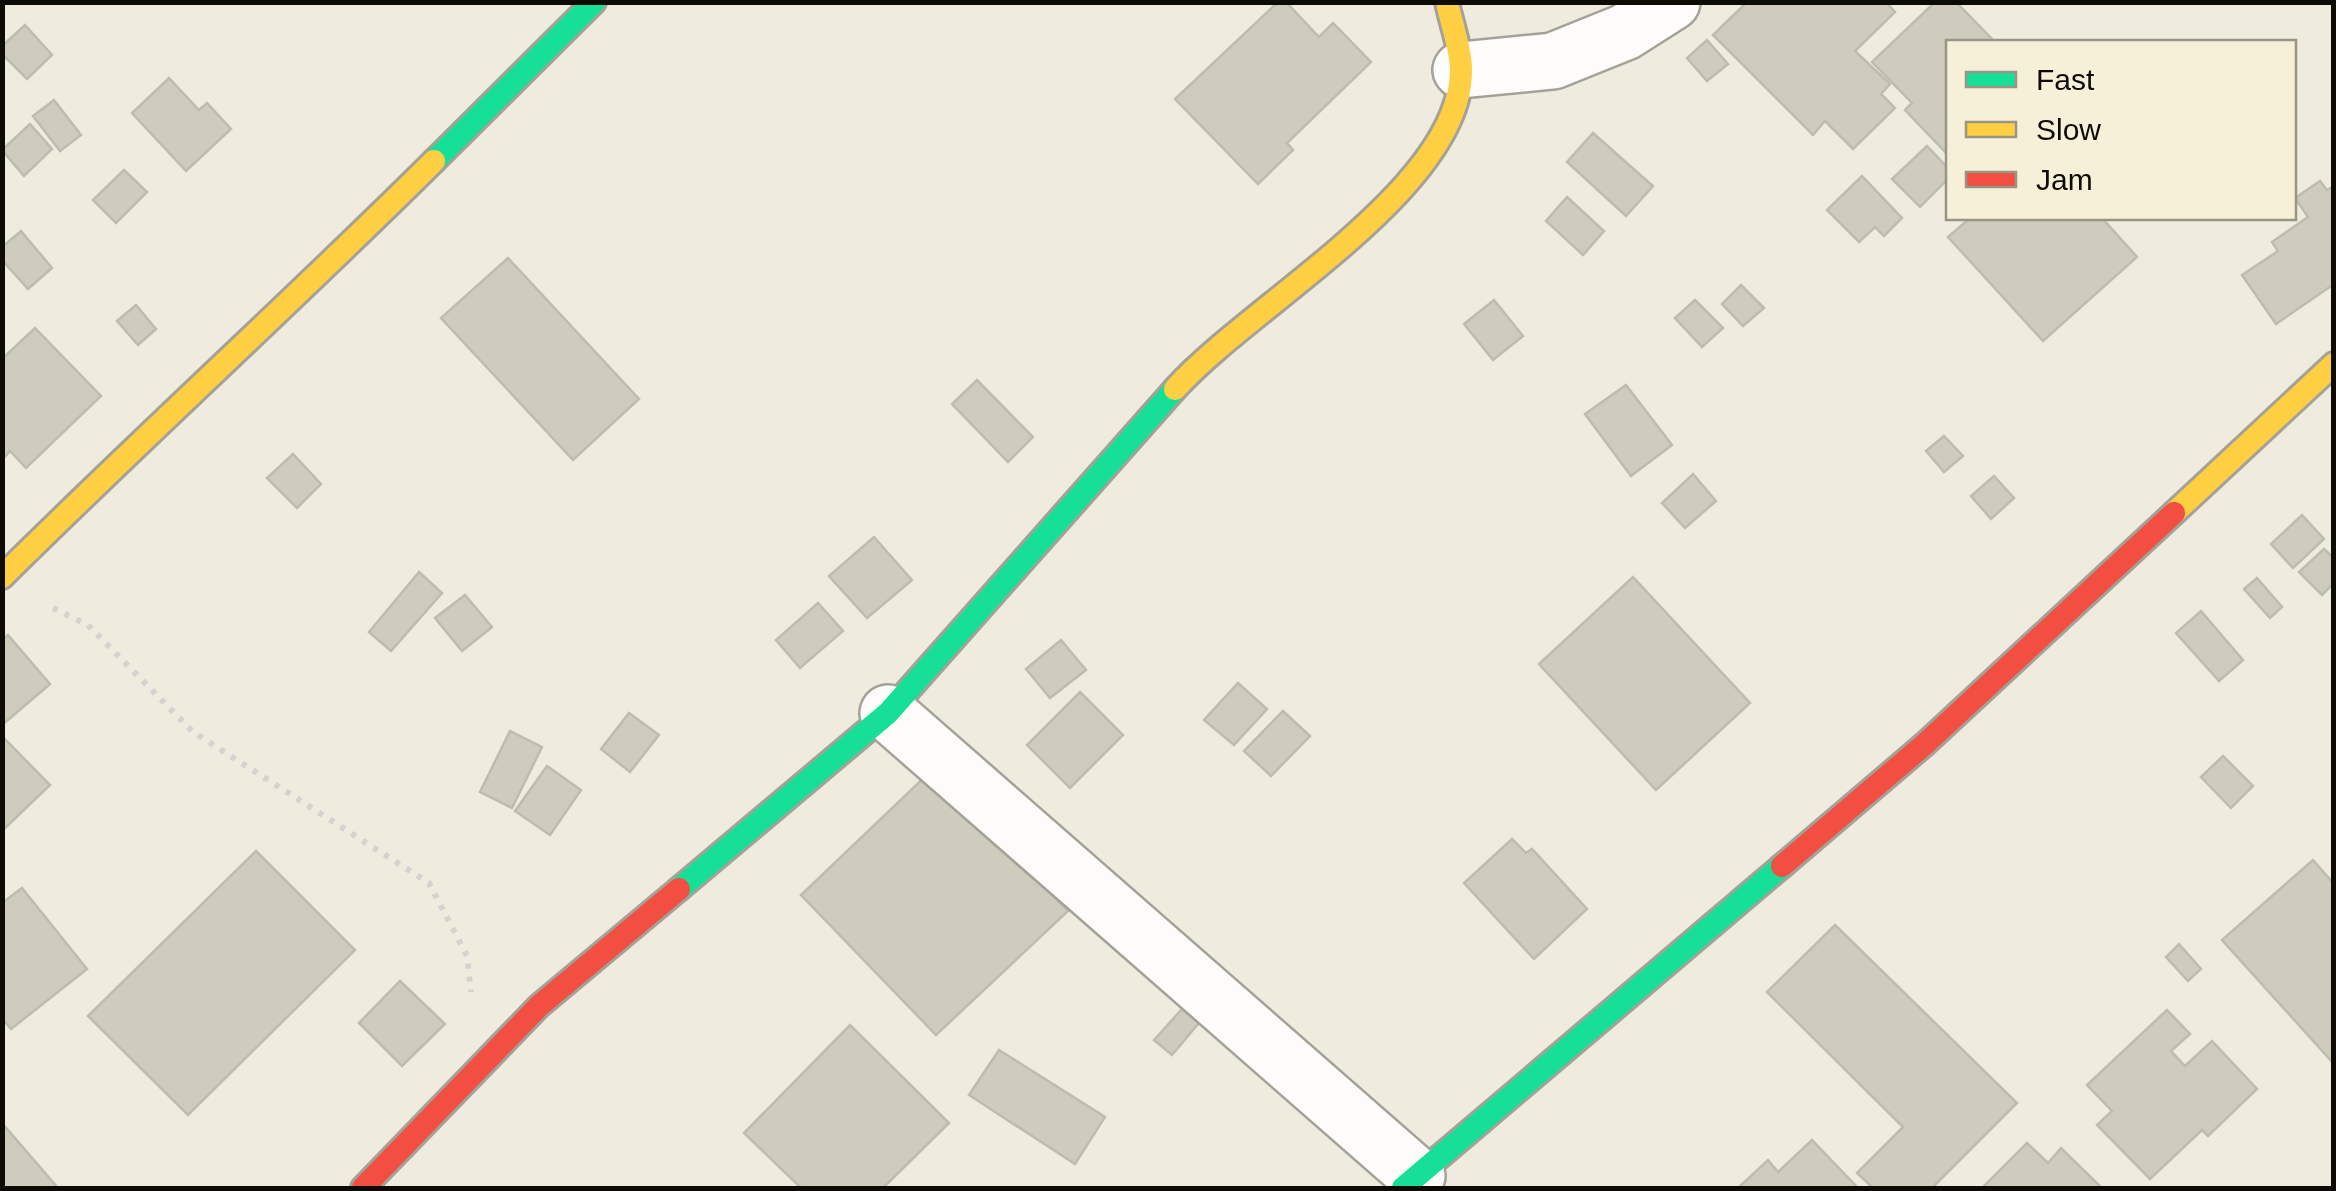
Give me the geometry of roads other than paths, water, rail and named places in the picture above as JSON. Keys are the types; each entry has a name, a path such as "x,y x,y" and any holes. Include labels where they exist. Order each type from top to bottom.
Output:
{"street":[{"path":"2,577 163,416 320,274 594,2"},
{"path":"363,1188 539,1006 888,713 1188,374 1374,216 1424,164 1450,122 1461,70 1447,2"},
{"path":"1461,70 1553,61 1625,32 1672,2"},
{"path":"888,713 1410,1182 1925,744 2334,364"}]}
